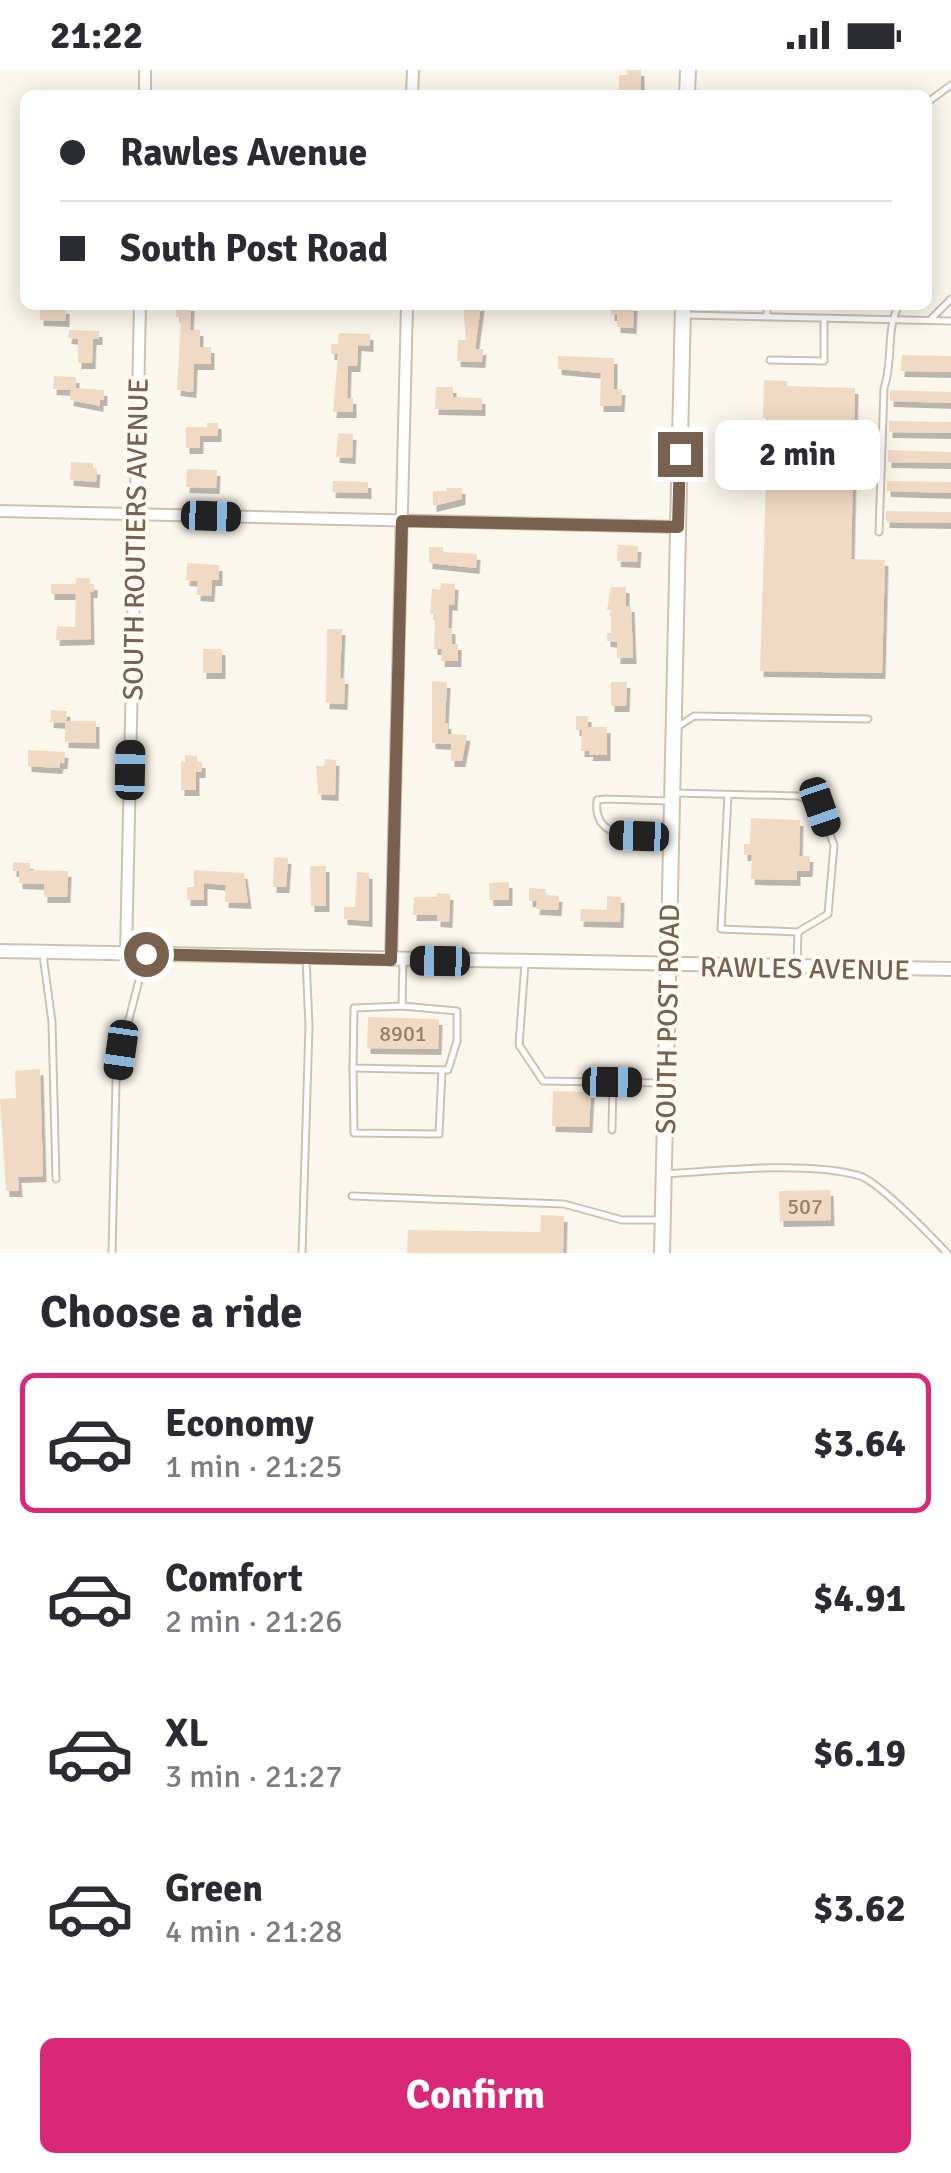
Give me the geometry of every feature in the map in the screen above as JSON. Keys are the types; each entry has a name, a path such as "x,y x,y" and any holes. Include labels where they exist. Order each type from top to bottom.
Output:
{"main road":[{"name":"SOUTH POST ROAD","path":"662,1253 683,310"}],"street":[{"name":"SOUTH ROUTIERS AVENUE","path":"126,954 140,310"},
{"path":"397,960 407,310"},
{"path":"0,511 678,527"},
{"name":"RAWLES AVENUE","path":"0,951 951,970"}],"lane":[{"path":"930,320 951,299"},
{"path":"683,310 951,321"},
{"path":"767,316 768,310"},
{"path":"879,532 884,388 889,374 891,319 896,310"},
{"path":"770,360 824,361 824,318"},
{"path":"674,730 694,716 868,719"},
{"path":"671,837 618,836 604,828 597,800 728,794 799,796 820,807 834,845 828,914 798,932 721,929 728,794"},
{"path":"798,932 798,968"},
{"path":"43,952 52,1022 56,1179"},
{"path":"112,1253 116,1082 124,1034 146,954"},
{"path":"302,1253 310,1026 306,958"},
{"path":"397,960 402,1006"},
{"path":"524,963 519,1045 543,1081 666,1083"},
{"path":"354,1068 448,1070 457,1040 457,1011 402,1006 354,1008 354,1068 354,1132 439,1134 442,1070"},
{"path":"612,1082 612,1130"},
{"path":"664,1174 763,1169 863,1177 947,1253"},
{"path":"352,1196 564,1204 622,1220 663,1220"}],"building":[{"path":"627,70 641,70 641,90 619,90 619,75 627,75"},
{"path":"40,310 66,310 66,321 40,320"},
{"path":"176,310 191,310 190,330 200,330 200,347 211,347 211,364 194,364 193,392 177,390 181,317 176,317"},
{"path":"463,310 480,310 475,349 483,349 482,362 457,361 458,340 466,340"},
{"path":"611,310 634,310 633,328 617,327 617,315 611,315"},
{"path":"69,330 99,331 99,339 93,339 92,363 78,363 78,339 68,338"},
{"path":"339,333 370,334 370,346 358,345 357,366 348,366 347,398 353,398 353,412 333,412 338,354 331,354 331,344 338,344"},
{"path":"902,355 951,356 951,372 901,371"},
{"path":"558,356 614,358 614,389 622,389 621,406 600,406 601,373 558,369"},
{"path":"54,376 76,377 76,388 104,390 104,400 100,400 100,406 70,400 71,390 53,389"},
{"path":"764,380 787,381 787,386 855,388 851,559 885,560 882,673 760,671 768,418 763,418"},
{"path":"436,387 453,387 453,397 482,398 482,410 435,409"},
{"path":"890,390 951,392 951,403 890,401"},
{"path":"889,421 951,422 951,433 889,432"},
{"path":"207,423 218,423 218,436 200,436 200,448 186,448 186,427 207,427"},
{"path":"338,433 353,434 352,458 336,457"},
{"path":"888,450 951,452 951,463 888,462"},
{"path":"71,462 93,463 97,469 96,482 70,480"},
{"path":"187,469 217,470 216,488 186,487"},
{"path":"333,481 368,482 368,493 332,492"},
{"path":"887,481 951,482 951,493 887,491"},
{"path":"462,488 462,499 433,506 433,491"},
{"path":"886,511 951,512 951,523 886,522"},
{"path":"618,545 638,546 637,562 617,561"},
{"path":"429,547 477,554 476,568 429,563"},
{"path":"187,563 219,565 219,580 212,580 211,596 197,595 198,581 186,580"},
{"path":"76,578 90,578 90,584 94,584 94,592 90,592 91,639 56,640 57,626 75,627 76,594 51,594 51,584 76,584"},
{"path":"441,583 455,584 448,628 452,628 452,644 458,644 458,661 441,661 442,649 434,649 432,589 440,590"},
{"path":"611,587 626,587 626,606 631,606 633,658 617,658 617,642 607,641 607,633 611,633 611,610 607,610"},
{"path":"327,629 342,629 340,678 345,678 344,704 326,703"},
{"path":"203,649 222,649 222,673 203,673"},
{"path":"432,681 447,682 448,734 467,735 462,761 451,761 451,744 432,743"},
{"path":"611,682 627,682 626,706 611,706"},
{"path":"51,710 67,711 66,721 96,721 96,743 65,742 65,723 50,722"},
{"path":"576,716 588,716 588,727 607,727 607,755 581,751 582,730 576,730"},
{"path":"28,750 65,752 64,763 59,768 28,766"},
{"path":"185,755 197,756 197,762 202,762 202,772 196,772 196,790 181,790 181,762 185,762"},
{"path":"325,759 336,760 335,795 318,794 316,766 324,766"},
{"path":"751,818 800,820 799,856 810,856 809,871 797,871 797,880 751,879 752,855 744,855 744,844 750,844"},
{"path":"274,857 288,858 286,887 273,887"},
{"path":"13,862 30,863 30,870 68,871 67,897 44,897 44,884 19,883 19,871 13,871"},
{"path":"310,866 326,866 326,906 311,906"},
{"path":"194,870 244,873 248,903 225,902 226,885 204,883 204,900 187,900 187,887 194,887"},
{"path":"357,872 369,873 369,921 344,919 344,907 355,907"},
{"path":"509,882 509,900 490,900 489,883"},
{"path":"529,888 546,889 546,895 559,896 558,910 536,909 537,901 529,901"},
{"path":"437,893 450,894 449,922 437,921 437,915 413,915 414,897 437,897"},
{"path":"607,896 621,897 620,922 580,921 581,909 607,910"},
{"path":"368,1017 439,1019 438,1049 367,1048"},
{"path":"40,1069 43,1176 18,1177 19,1191 6,1191 0,1099 16,1098 15,1071"},
{"path":"553,1091 591,1092 589,1127 552,1126"},
{"path":"830,1190 831,1220 780,1221 779,1191"},
{"path":"541,1215 564,1216 563,1253 407,1253 408,1230 540,1232"}],"route":[{"path":"146,954 391,960 402,521 678,527 680,454"}]}
